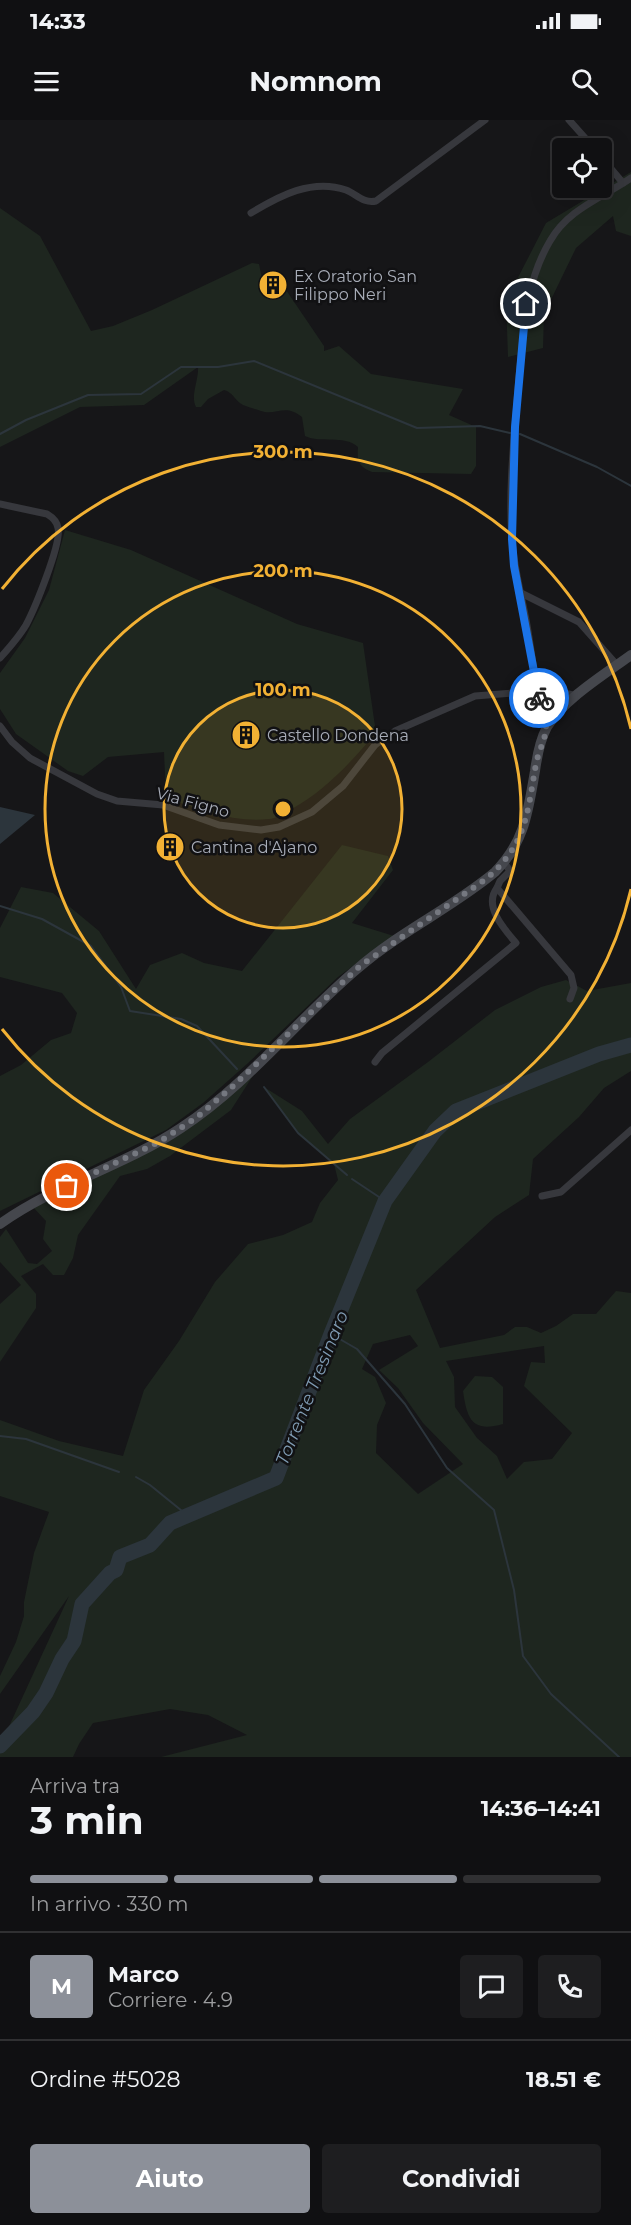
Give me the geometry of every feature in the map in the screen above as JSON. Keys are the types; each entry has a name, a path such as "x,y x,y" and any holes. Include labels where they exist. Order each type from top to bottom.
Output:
{"main road":[{"path":"0,1224 30,1204 148,1148 189,1123 231,1088 360,966 486,879 504,862 515,847 524,828 540,747 547,728 555,716 577,696 631,655"}],"street":[{"path":"251,213 278,198 316,185 341,188 365,200 376,201 485,120"},
{"path":"569,120 585,138"},
{"path":"612,170 623,183"},
{"path":"547,728 519,592 512,539 513,476 526,304 531,282 550,241 562,223 585,205 631,178"},
{"path":"0,504 47,514 53,518 59,537 34,609 16,640 0,658"},
{"path":"519,592 579,622 617,665"},
{"path":"537,687 577,696"},
{"name":"Via Figno","path":"0,726 12,742 30,758 106,798 163,805 219,825 244,830 261,830 279,827 312,813 343,786 375,745 395,731 475,696 537,687"},
{"path":"375,1062 382,1053 516,943 497,918 492,904 492,895 500,881 510,871 504,862"},
{"path":"497,888 571,975 574,988 570,999"},
{"path":"542,1196 561,1192 631,1130"}],"shaded area":[{"path":"631,172 631,236 616,231 613,216 576,248 544,314 543,348 508,357 506,301 546,223 588,198 612,198 612,183"},
{"path":"0,208 40,236 91,331 113,326 152,310 252,263 259,264 263,284 272,294 284,287 324,346 324,351 339,346 371,374 463,389 449,415 476,427 476,466 471,474 372,472 359,462 358,447 352,443 305,436 302,417 291,411 261,411 243,405 224,390 208,399 201,407 196,407 194,398 198,367 144,405 80,407 0,447"},
{"path":"65,530 131,550 297,624 363,643 376,733 347,766 326,785 303,802 272,819 229,817 166,798 164,752 108,757 83,776 68,771 16,734 0,709 0,673 25,638 49,590"},
{"path":"0,807 35,815 0,844"},
{"path":"342,845 388,856 393,870 352,923 394,936 338,977 247,1064 203,1103 166,1130 0,1211 0,1076 21,1065 51,1040 71,1033 77,1013 62,993 0,977 0,928 21,887 53,893 99,931 136,989 150,965 182,953 204,963 242,971"},
{"path":"566,980 587,991 631,983 631,1071 604,1088 579,1117 533,1159 529,1195 495,1217 416,1290 440,1348 504,1335 515,1327 527,1327 541,1333 573,1314 596,1314 616,1291 631,1293 631,1757 161,1757 247,1735 208,1715 170,1709 93,1723 73,1757 0,1757 0,1746 69,1596 0,1694 0,1676 16,1642 24,1616 24,1602 34,1553 49,1512 0,1496 0,1420 59,1441 123,1456 144,1390 179,1341 215,1282 248,1244 283,1235 312,1222 320,1203 338,1180 334,1164 298,1133 264,1087 302,1111 328,1144 350,1119 495,1010 541,987","holes":["410,1335 418,1346 379,1370 398,1388 423,1423 463,1464 418,1494 376,1453 377,1425 386,1403 375,1377 362,1369 373,1344","544,1346 545,1363 531,1362 524,1386 572,1433 552,1459 524,1462 507,1479 497,1456 477,1438 455,1407 454,1377 446,1361"]},
{"path":"254,1074 231,1110 170,1156 147,1169 120,1176 78,1235 73,1258 64,1275 53,1275 43,1264 21,1276 36,1294 36,1308 0,1362 0,1304 21,1285 0,1262 0,1237 6,1229 28,1263 37,1264 52,1251 43,1239 46,1221 33,1207 139,1157"},
{"path":"475,1376 492,1377 503,1387 503,1424 484,1427 478,1425 469,1416 463,1391"}],"waterway":[{"path":"0,434 26,420 88,395 141,394 181,367 218,367 254,361 417,428 480,426 510,433"},
{"path":"520,434 597,467 631,486"},
{"path":"0,906 42,919 91,946 121,987 130,1011 181,1019 197,1026 237,1069"},
{"name":"Torrente Tresinaro","path":"0,1746 33,1712 46,1693 62,1659 74,1641 82,1604 110,1573 116,1570 120,1557 150,1545 170,1523 276,1478 385,1201 435,1131 456,1111 599,1054 631,1045"},
{"path":"264,1087 298,1133 347,1175"},
{"path":"352,1179 385,1201"},
{"path":"331,1334 357,1349 405,1404 447,1468 494,1510 514,1590 523,1656 551,1694 619,1757"},
{"path":"0,1436 26,1439 119,1472"},
{"path":"136,1477 150,1485 187,1515"}],"way so far":[{"path":"67,1186 159,1142 196,1118 360,966 486,879 503,864 510,856 524,828 536,763 547,728 539,698"}],"place":[{"name":"Ex Oratorio San Filippo Neri","path":"273,285"},
{"name":"Castello Dondena","path":"246,735"},
{"name":"Cantina d'Ajano","path":"170,847"}],"route":[{"path":"526,304 515,427 512,539 514,566 527,624 539,698"}]}
